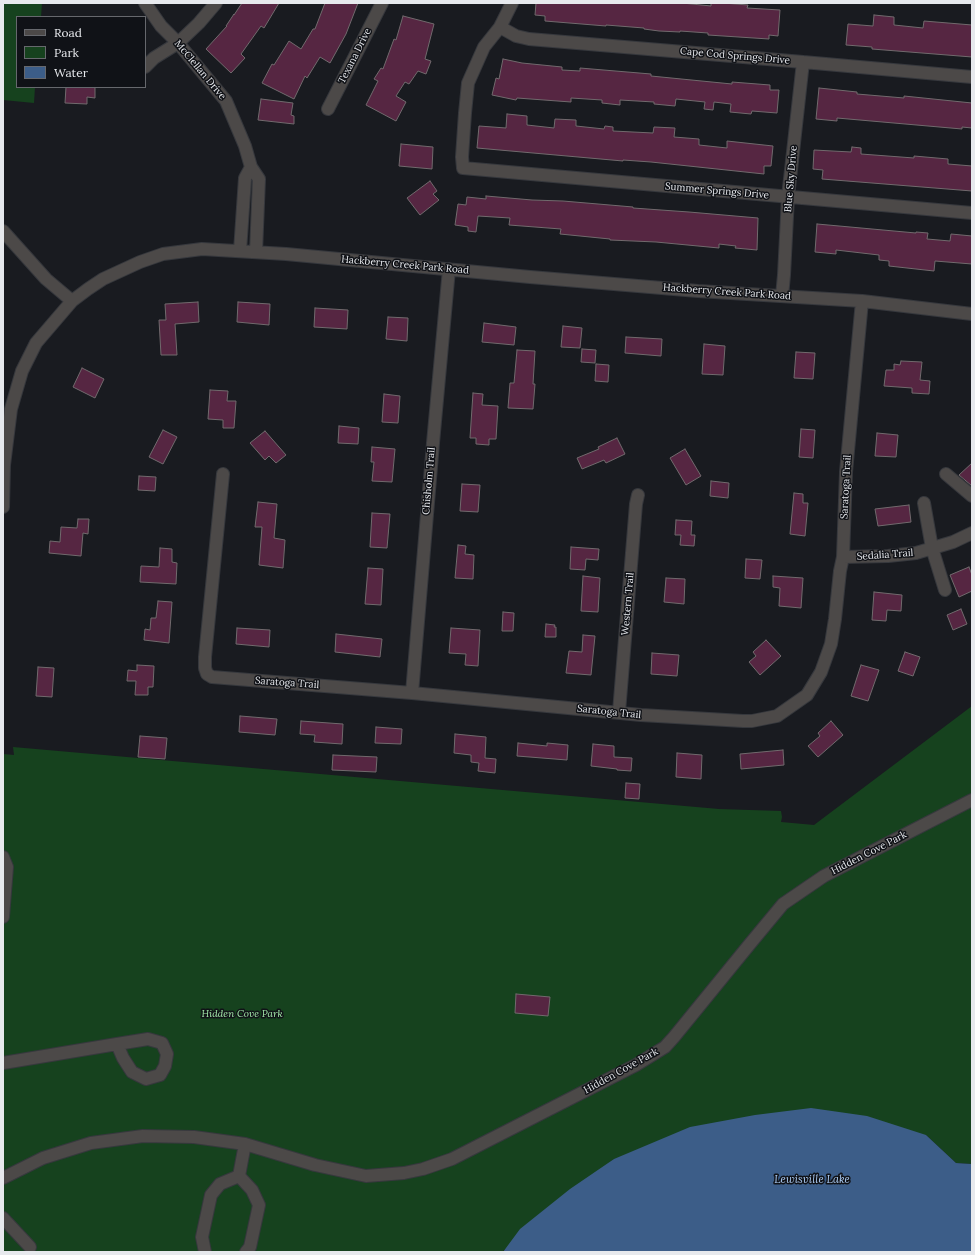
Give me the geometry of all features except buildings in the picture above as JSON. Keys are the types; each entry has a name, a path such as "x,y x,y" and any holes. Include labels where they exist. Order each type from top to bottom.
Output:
{"street":[{"name":"McClellan Drive","path":"145,3 161,26 178,43 226,101 252,166 259,179 256,252"},
{"path":"146,66 154,58 178,43 199,23 216,3"},
{"name":"Texana Drive","path":"328,109 382,3"},
{"path":"500,27 512,3"},
{"name":"Cape Cod Springs Drive","path":"500,27 516,36 529,39 972,78"},
{"name":"Summer Springs Drive","path":"500,27 484,47 468,83 464,113 463,168 972,213"},
{"name":"Blue Sky Drive","path":"782,296 788,197 803,62"},
{"path":"240,251 245,178 252,166"},
{"path":"244,189 258,190"},
{"path":"3,230 46,279 72,301"},
{"name":"Hackberry Creek Park Road","path":"3,506 4,465 11,409 22,371 36,343 72,301 88,289 140,262 163,254 202,249 256,252 698,291 862,301 972,314"},
{"name":"Chisholm Trail","path":"412,693 432,443 449,269"},
{"name":"Saratoga Trail","path":"223,474 205,657 205,668 207,674 212,677 412,693 641,715 747,721 777,716 807,695 821,672 831,644 843,557 846,472 862,301"},
{"path":"946,474 972,496"},
{"name":"Western Trail","path":"619,712 636,504 638,495"},
{"path":"924,503 932,548 945,590"},
{"name":"Sedalia Trail","path":"843,557 888,556 916,553 953,542 972,533"},
{"name":"Hidden Cove Park","path":"3,1178 43,1158 91,1143 143,1136 194,1138 245,1144 315,1165 366,1176 404,1174 452,1159 636,1065 664,1047 674,1037 783,904 824,876 972,800"},
{"path":"3,857 6,867 3,917"},
{"path":"3,1064 116,1044"},
{"path":"238,1176 245,1144"},
{"path":"205,1252 202,1237 211,1195 220,1184 238,1176"},
{"path":"238,1176 252,1190 259,1205 250,1247 246,1252"},
{"path":"3,1218 30,1247"}],"green space":[{"path":"3,3 42,3 41,16 16,16 16,88 35,88 34,103 3,100"},
{"name":"Hidden Cove Park","path":"972,706 972,1164 956,1163 926,1135 614,1159 502,1252 3,1252 3,754 14,755 13,747 719,809 781,811 781,822 814,825"}],"water":[{"name":"Lewisville Lake","path":"811,1108 867,1116 926,1135 956,1163 972,1164 972,1252 503,1252 520,1229 570,1189 614,1159 690,1127 755,1115"}]}
